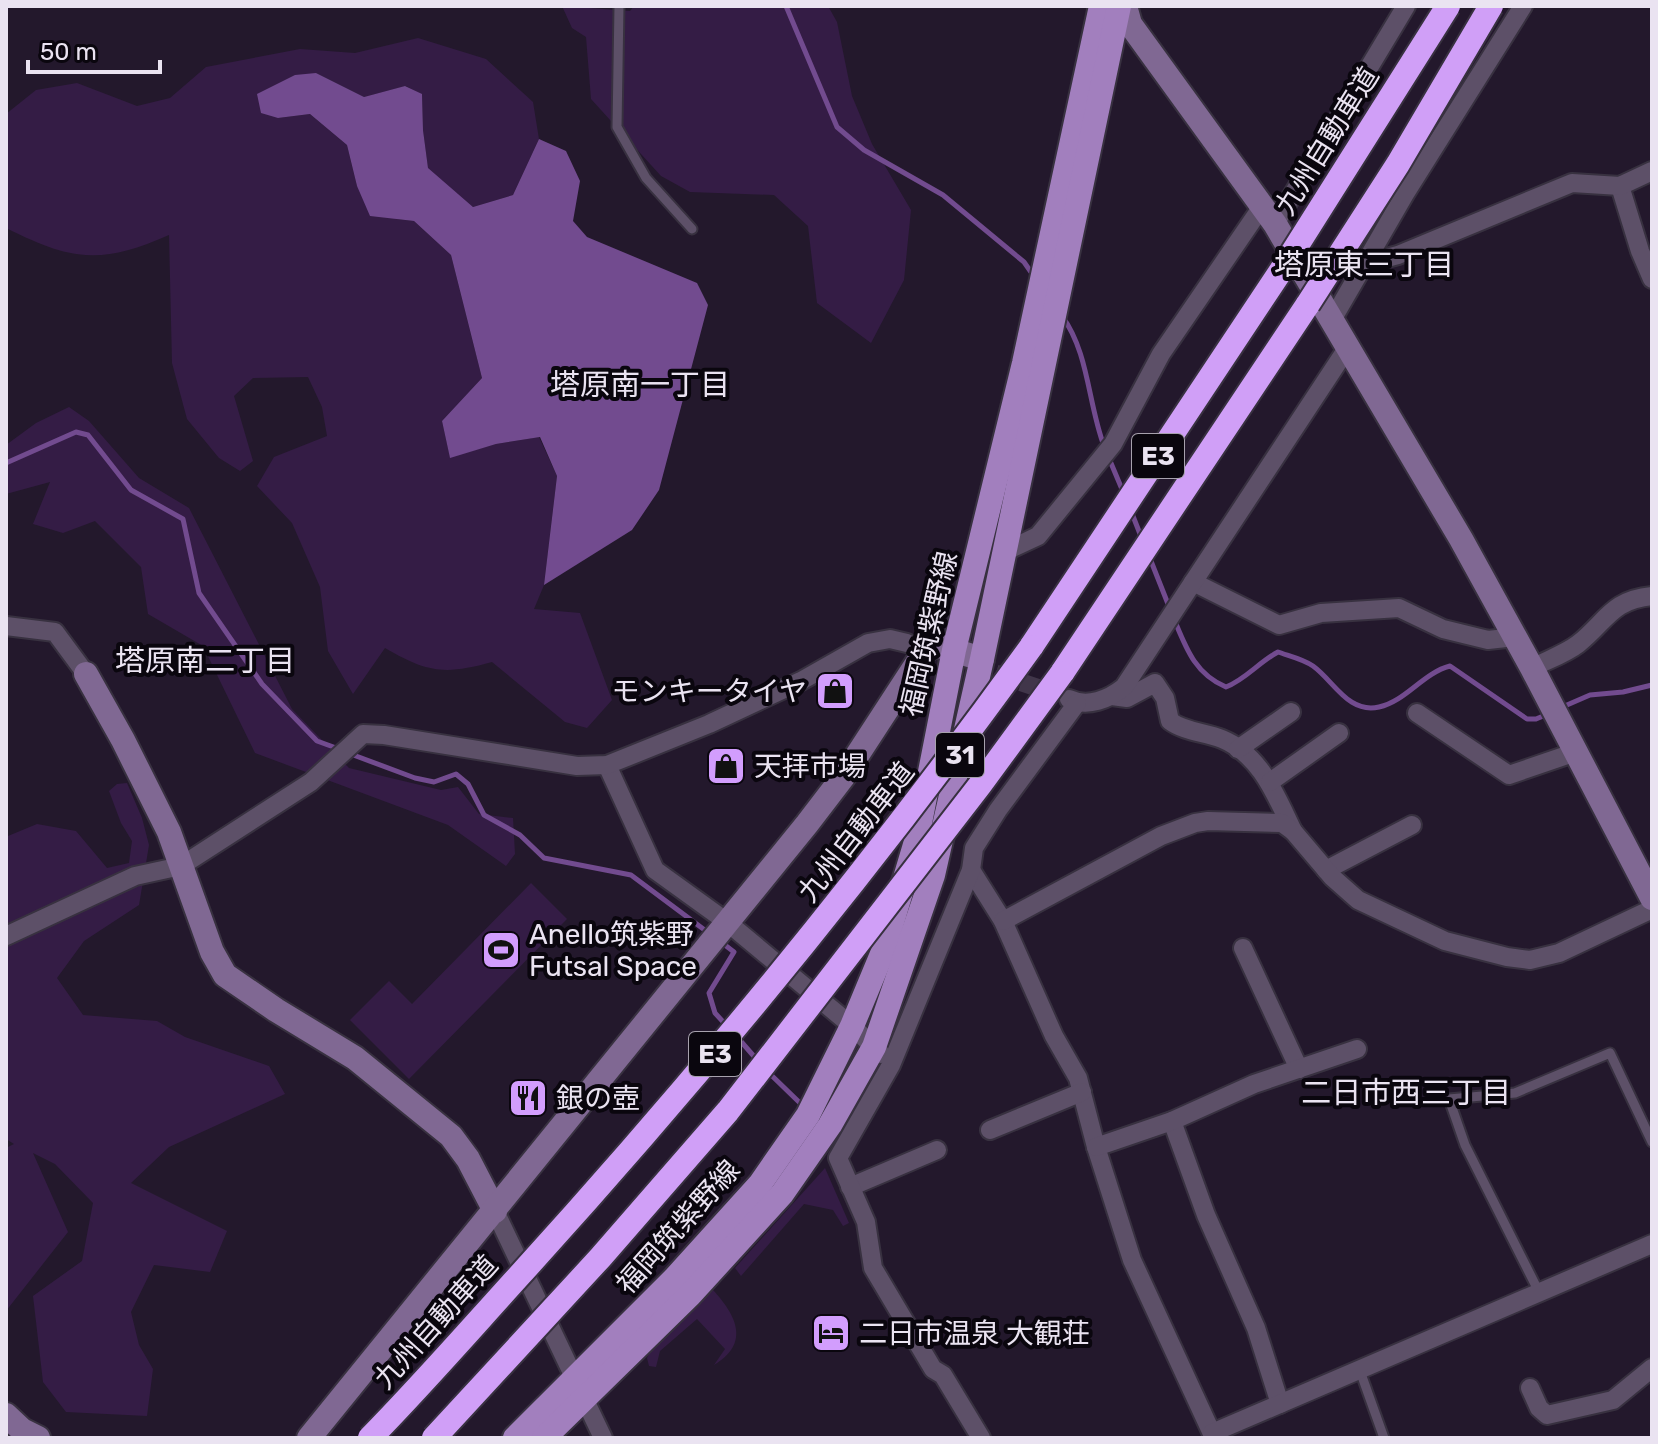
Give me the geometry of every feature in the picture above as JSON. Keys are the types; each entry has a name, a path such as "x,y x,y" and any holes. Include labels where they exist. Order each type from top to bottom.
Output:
{"highway":[{"name":"九州自動車道","path":"370,1438 566,1225 703,1069 947,763 1031,647 1284,266 1448,6"},
{"name":"E3","path":"434,1438 600,1258 728,1111 971,797 1062,673 1308,304 1398,164 1491,6"}],"main road":[{"name":"福岡筑紫野線","path":"544,1438 579,1390 760,1184 808,1115 852,1026 884,949 917,838 954,650 1024,363 1101,6"},
{"name":"福岡筑紫野線","path":"515,1438 579,1390 690,1295 782,1194 830,1125 874,1047 933,875 1122,6"}],"street":[{"path":"1122,6 1141,40 1269,215 1332,320 1515,637 1652,898"},
{"path":"1002,553 1038,536 1113,444 1161,354 1269,215 1406,6"},
{"path":"1332,320 1523,6"},
{"path":"1364,264 1398,255 1572,183 1620,186 1652,171"},
{"path":"1620,186 1652,279"},
{"path":"1112,696 1124,687 1348,347"},
{"path":"1193,582 1279,625 1321,613 1399,608 1443,629 1488,640 1515,637"},
{"path":"1532,668 1577,645 1613,608 1634,598 1652,596"},
{"path":"6,626 55,632 86,674 169,832 212,952 225,975 355,1058 451,1136 468,1159 603,1438"},
{"path":"6,936 135,876 181,866 311,782 363,734 577,766 607,765 709,724 801,681 868,643 890,639 907,643"},
{"path":"309,1438 843,777 927,648 936,645 982,659"},
{"path":"981,1438 943,1375 933,1369 873,1268 866,1222 838,1158 891,1065 971,870 974,848 1073,701 1112,696 1127,698 1155,683 1165,698 1170,721 1179,728 1225,740 1251,758 1270,782 1293,831"},
{"path":"1238,749 1291,712"},
{"path":"1417,713 1509,775 1576,752"},
{"path":"1270,782 1339,733"},
{"path":"607,765 655,870 727,922 852,1026 891,1065"},
{"path":"1003,921 1161,836 1195,823 1259,821 1282,823 1293,831 1326,870 1358,900 1445,941 1507,957 1530,960 1559,953 1652,909"},
{"path":"1326,870 1412,825"},
{"path":"971,870 1003,921 1054,1036 1078,1078 1132,1260 1212,1436 1359,1368 1652,1244"},
{"path":"1243,948 1299,1069"},
{"path":"1096,1147 1172,1121 1254,1084 1357,1049"},
{"path":"990,1130 1082,1092"},
{"path":"1172,1121 1206,1215 1256,1328 1280,1404"},
{"path":"850,1187 937,1150"},
{"path":"1530,1388 1539,1408 1547,1415 1613,1400 1652,1368"},
{"path":"6,1415 22,1430 38,1438"}],"lane":[{"path":"619,6 617,127 646,178 692,229"},
{"path":"1539,1292 1465,1145 1449,1099 1515,1093 1610,1053 1652,1142"},
{"path":"1359,1368 1384,1438"}],"shaded area":[{"path":"562,6 630,11 634,6 828,6 837,22 852,96 872,144 911,210 904,280 871,343 817,303 808,226 774,195 690,192 661,176 591,99 586,37 572,28"},
{"path":"418,38 486,59 533,102 539,139 513,195 473,207 428,169 422,95 406,86 364,97 316,73 278,118 310,114 347,145 357,186 396,219 414,221 451,255 482,378 442,421 450,457 496,444 539,437 557,476 544,585 534,609 580,613 612,700 587,728 565,722 492,662 462,669 437,669 413,663 385,648 353,694 328,651 320,587 292,523 257,486 274,457 327,436 322,407 308,377 253,378 234,396 253,461 240,471 219,458 187,419 172,363 169,235 124,251 87,255 50,247 6,228 6,114 36,90 77,83 137,106 170,98 206,67 300,49 355,53"},
{"path":"316,73 364,97 405,86 422,94 428,168 473,207 513,195 539,139 566,151 580,181 573,221 587,237 697,283 708,305 659,490 632,530 544,585 557,476 540,437 496,444 450,458 442,421 482,378 451,255 414,221 370,216 357,186 347,145 310,114 278,118 261,113 257,94 295,75"},
{"path":"69,407 89,421 139,478 189,508 292,709 349,768 441,790 458,787 479,814 513,818 515,854 506,866 448,825 255,753 203,646 148,614 141,567 95,521 63,533 33,524 50,482 6,494 6,445 36,423"},
{"path":"127,783 142,818 149,845 139,905 84,941 57,978 83,1015 157,1021 185,1037 269,1066 285,1094 169,1147 131,1183 227,1231 210,1272 154,1265 131,1312 139,1345 153,1369 147,1416 66,1412 43,1382 33,1296 82,1261 93,1203 55,1164 33,1153 68,1232 6,1311 6,1148 14,1144 6,1139 8,836 37,824 76,831 107,868 129,863 132,841 121,823 109,791 117,784"},
{"name":"Anello筑紫野 Futsal Space","path":"531,883 567,919 409,1079 350,1020 389,981 412,1004"},
{"path":"825,1168 849,1223 843,1226 833,1210 804,1204 741,1276 735,1268"},
{"path":"713,1290 733,1319 736,1338 733,1348 714,1365 725,1349 697,1319 660,1351 656,1367 649,1366 647,1358 651,1350"}],"waterway":[{"path":"786,6 837,127 864,150 943,195 1024,262 1033,275"},
{"path":"1062,316 1078,346 1104,446"},
{"path":"6,463 76,432 88,435 131,490 183,519 199,593 262,684 317,741 339,749"},
{"path":"1108,456 1124,494"},
{"path":"1131,511 1142,539"},
{"path":"1149,556 1170,609"},
{"path":"1174,619 1199,667 1215,682 1226,687 1278,652 1313,666 1342,695 1359,706 1379,707 1398,699 1431,675 1450,666 1527,719 1548,714"},
{"path":"1560,708 1590,695 1652,685"},
{"path":"348,753 434,782 456,774 468,784 484,815 520,835 544,858 631,875 710,934"},
{"path":"721,942 734,952 709,993 715,1013 726,1025"},
{"path":"738,1038 758,1061"},
{"path":"767,1071 800,1103"}],"tunnel":[{"path":"970,665 1059,695"}],"place":[{"name":"モンキータイヤ","path":"835,691"},
{"name":"天拝市場","path":"726,766"},
{"name":"Anello筑紫野 Futsal Space","path":"501,950"},
{"name":"銀の壺","path":"528,1098"},
{"name":"二日市温泉 大観荘","path":"831,1333"}],"district":[{"name":"塔原東三丁目","path":"1364,265"},
{"name":"塔原南一丁目","path":"640,385"},
{"name":"塔原南二丁目","path":"205,661"},
{"name":"二日市西三丁目","path":"1406,1093"}]}
